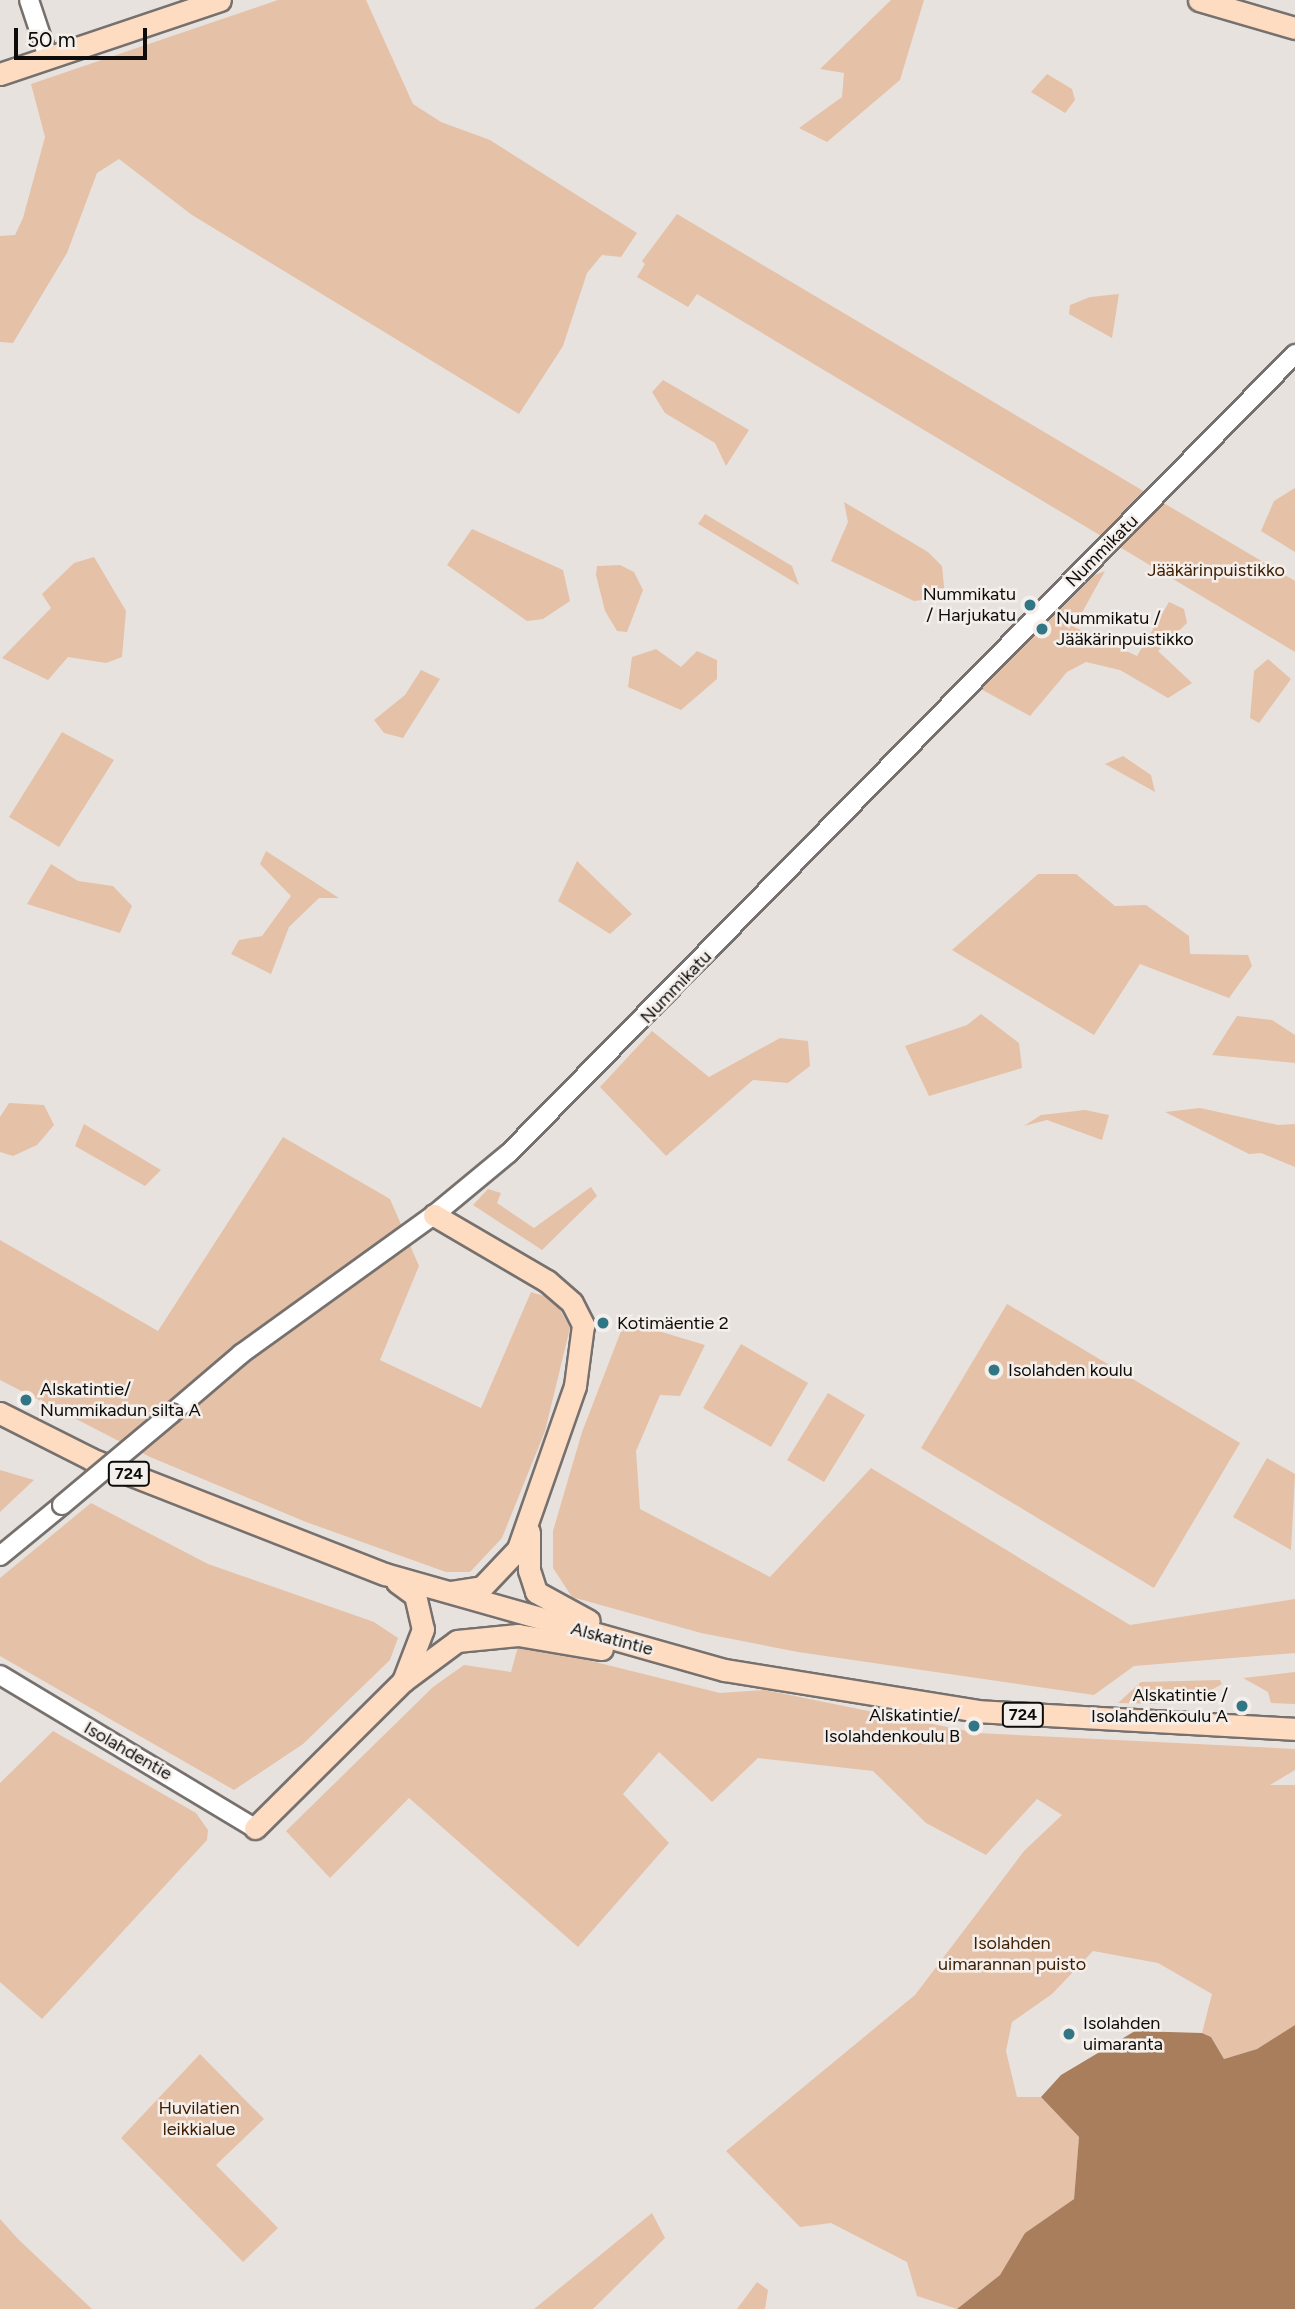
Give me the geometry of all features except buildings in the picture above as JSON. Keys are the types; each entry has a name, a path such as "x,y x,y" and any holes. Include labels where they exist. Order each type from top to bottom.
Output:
{"main road":[{"path":"0,74 220,0"},
{"path":"1199,0 1295,28"},
{"path":"434,1214 547,1281 572,1303 583,1325 575,1386 518,1549 501,1571 482,1587 442,1594"},
{"name":"Alskatintie","path":"0,1413 91,1458 385,1574 442,1594 725,1670 790,1677 977,1711 1295,1729"},
{"path":"532,1511 529,1570 536,1592 550,1604 598,1625 790,1677"},
{"path":"385,1574 415,1595 421,1608 423,1629 403,1681"},
{"path":"255,1828 403,1681 457,1642 479,1636 518,1635 725,1670"},
{"name":"Alskatintie","path":"1259,1725 1295,1722"}],"street":[{"path":"29,0 48,58"},
{"name":"Nummikatu","path":"0,1556 242,1354 434,1214 509,1153 620,1045 1295,354"},
{"name":"Isolahdentie","path":"0,1675 255,1828"}],"green space":[{"path":"278,0 366,0 413,104 441,122 490,140 637,233 621,257 602,255 587,273 563,346 519,414 192,215 119,159 97,173 67,253 13,343 0,342 0,236 15,235 23,218 45,137 31,84"},
{"path":"891,0 924,0 900,80 827,142 799,128 842,97 844,73 820,69"},
{"path":"1047,74 1072,89 1075,100 1065,113 1031,92"},
{"name":"Jääkärinpuistikko","path":"677,214 1295,581 1295,652 697,294 688,307 637,277 645,264 642,261"},
{"path":"1119,294 1112,338 1069,314 1070,305 1090,297"},
{"path":"663,380 749,430 726,466 715,443 665,413 652,392"},
{"path":"1295,488 1295,552 1261,531 1274,501"},
{"path":"844,502 928,552 942,566 945,597 914,601 831,561 848,522"},
{"path":"705,514 792,566 799,585 698,524"},
{"path":"472,529 563,570 570,601 543,619 527,621 447,565"},
{"path":"94,557 126,611 122,657 106,663 68,657 48,680 2,658 51,608 42,594 74,563"},
{"path":"620,565 634,572 643,590 627,632 617,631 605,611 596,575 597,566"},
{"path":"1105,571 1074,627 1137,656 1169,602 1184,609 1187,623 1158,651 1192,683 1168,698 1120,670 1086,662 1067,672 1030,716 979,688 1087,578"},
{"path":"656,649 681,667 697,651 717,660 717,679 681,710 628,687 632,657"},
{"path":"1268,659 1291,679 1259,723 1250,718 1254,671"},
{"path":"421,670 440,679 403,738 384,733 374,720 405,695"},
{"path":"62,732 114,760 59,847 9,817"},
{"path":"1123,756 1151,775 1155,792 1105,764"},
{"path":"266,851 339,898 319,898 289,927 271,974 231,954 239,940 262,936 291,896 260,864"},
{"path":"577,861 632,914 610,934 558,901"},
{"path":"51,864 78,881 113,886 132,906 120,933 27,904"},
{"path":"1038,874 1076,874 1115,906 1146,905 1189,936 1190,954 1248,955 1252,966 1229,998 1140,964 1094,1035 952,950"},
{"path":"981,1014 1019,1043 1022,1068 929,1096 905,1046 967,1025"},
{"path":"1237,1016 1272,1020 1295,1035 1295,1063 1212,1055"},
{"path":"652,1031 709,1077 780,1038 808,1041 810,1066 788,1083 753,1080 666,1156 600,1087"},
{"path":"9,1103 44,1105 54,1125 37,1145 13,1156 0,1152 0,1117"},
{"path":"1200,1108 1278,1125 1295,1124 1295,1167 1261,1153 1249,1154 1165,1112"},
{"path":"1085,1110 1109,1115 1102,1140 1047,1120 1024,1126 1041,1115"},
{"path":"84,1124 161,1170 145,1186 75,1146"},
{"path":"283,1137 390,1199 419,1266 380,1360 481,1408 531,1292 554,1299 570,1328 545,1431 502,1538 470,1572 446,1572 306,1522 150,1457 0,1380 0,1240 158,1331"},
{"path":"591,1187 597,1196 542,1250 473,1205 488,1189 501,1193 497,1203 534,1228"},
{"path":"1007,1304 1240,1443 1154,1588 921,1448"},
{"path":"625,1321 705,1345 680,1396 660,1395 636,1451 640,1509 770,1577 871,1468 1130,1625 1295,1599 1295,1653 1134,1666 1094,1695 798,1652 701,1633 572,1597 553,1568 553,1531 582,1432"},
{"path":"741,1344 808,1383 771,1447 703,1408"},
{"path":"828,1393 865,1415 824,1482 787,1460"},
{"path":"1267,1458 1295,1474 1291,1550 1233,1517"},
{"path":"0,1470 34,1480 0,1512"},
{"path":"91,1503 208,1564 374,1622 398,1638 390,1660 303,1744 234,1790 0,1656 0,1578"},
{"name":"Isolahden uimarannan puisto","path":"519,1643 720,1693 765,1690 977,1733 1295,1749 1295,1770 1270,1785 1295,1785 1295,2025 1257,2049 1224,2059 1211,2037 1202,2033 1212,1994 1158,1963 1093,1951 1052,1994 1012,2022 1006,2051 1017,2097 1041,2097 1079,2137 1074,2199 1025,2233 1000,2275 957,2309 917,2296 907,2262 831,2223 800,2227 726,2151 915,1995 1024,1851 1062,1815 1037,1799 986,1855 926,1823 873,1771 758,1758 712,1802 659,1752 623,1794 669,1843 578,1947 409,1798 330,1878 286,1831 433,1687 464,1665 511,1672"},
{"path":"1295,1672 1295,1704 1271,1703 1268,1692 1243,1678"},
{"path":"1220,1680 1222,1684 1204,1694 1157,1704 1118,1703 1141,1682"},
{"path":"53,1731 196,1813 208,1830 207,1840 42,2019 0,1982 0,1783"},
{"name":"Huvilatien leikkialue","path":"200,2054 264,2119 216,2165 278,2228 243,2262 121,2138"},
{"path":"652,2213 665,2238 593,2309 534,2309"},
{"path":"0,2219 18,2239 92,2309 0,2309"},
{"path":"757,2282 768,2290 765,2309 737,2309"}],"shaded area":[{"path":"1295,2025 1295,2309 957,2309 1000,2275 1025,2233 1074,2199 1079,2137 1041,2097 1061,2075 1135,2031 1202,2033 1211,2037 1224,2059 1257,2049"}],"place":[{"name":"Nummikatu / Harjukatu","path":"1030,605"},
{"name":"Nummikatu / Jääkärinpuistikko","path":"1042,629"},
{"name":"Kotimäentie 2","path":"603,1323"},
{"name":"Isolahden koulu","path":"994,1370"},
{"name":"Alskatintie/ Nummikadun silta A","path":"26,1400"},
{"name":"Alskatintie / Isolahdenkoulu A","path":"1242,1706"},
{"name":"Alskatintie/ Isolahdenkoulu B","path":"974,1726"},
{"name":"Isolahden uimaranta","path":"1069,2034"}]}
